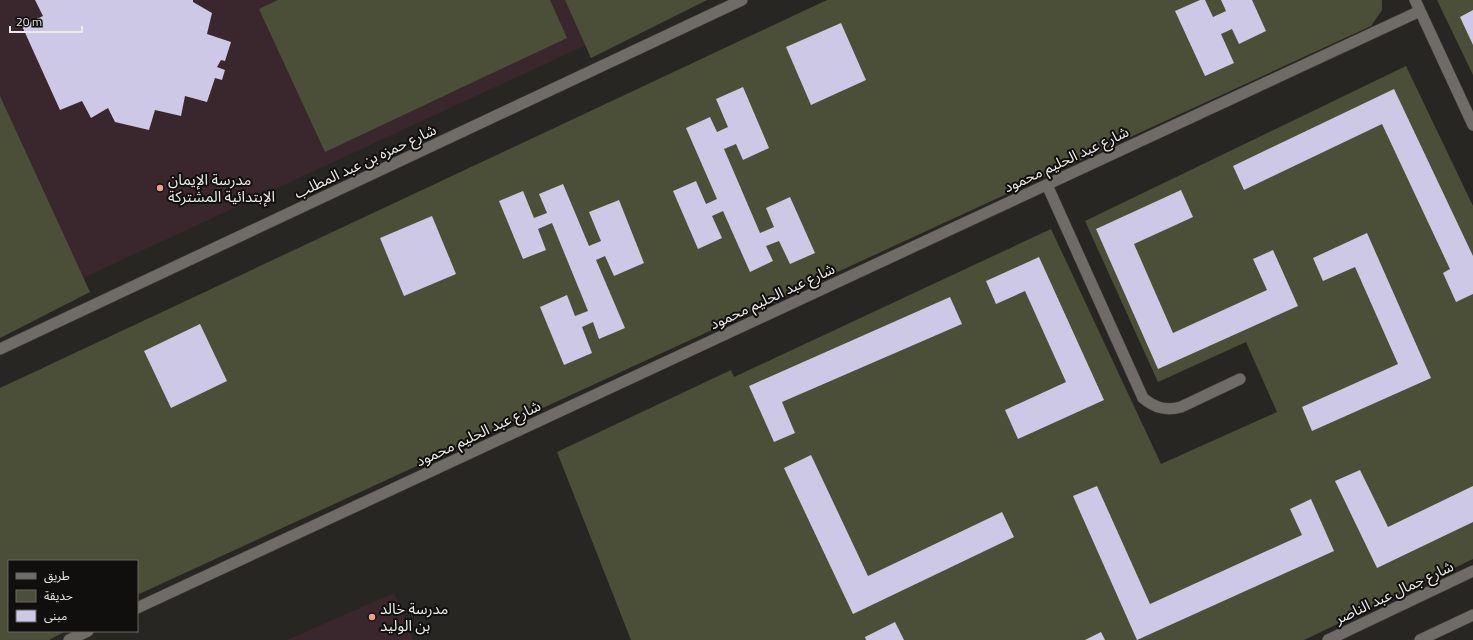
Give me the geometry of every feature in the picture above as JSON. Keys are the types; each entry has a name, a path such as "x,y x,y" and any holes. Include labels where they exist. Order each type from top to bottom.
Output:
{"street":[{"name":"شارع حمزه بن عبد المطلب","path":"0,349 742,0"},
{"path":"1415,0 1473,125"},
{"name":"شارع عبد الحليم محمود","path":"138,608 1420,11"},
{"path":"1047,185 1143,398 1157,407 1172,409 1181,408 1240,379"},
{"name":"شارع جمال عبد الناصر","path":"1328,640 1473,571"},
{"path":"1420,640 1473,615"},
{"path":"69,640 86,632"}],"shaded area":[{"name":"مدرسة الإيمان الإبتدائية المشتركة","path":"0,0 565,0 586,45 83,278 0,97"},
{"name":"مدرسة خالد بن الوليد","path":"394,593 414,640 287,640"}],"green space":[{"path":"278,0 550,0 567,38 325,152 259,9"},
{"path":"565,0 707,0 591,58"},
{"path":"827,0 1382,0 1382,10 1371,26 138,595 138,560 8,560 8,632 64,632 49,640 0,640 0,388"},
{"path":"1437,0 1473,0 1473,75"},
{"path":"1406,66 1473,206 1473,559 1304,640 631,640 557,452 731,370 734,377 1051,229 1161,464 1277,412 1246,342 1158,382 1085,221"},
{"path":"0,96 90,292 0,338"}],"building":[{"path":"35,0 193,0 193,2 212,13 207,34 231,42 225,61 221,60 217,67 225,70 222,80 215,78 207,102 185,96 181,116 155,110 149,130 115,122 108,108 91,118 82,101 60,110 22,26 43,16"},
{"path":"1200,0 1205,0 1213,17 1226,11 1221,0 1252,0 1266,31 1239,44 1232,29 1221,34 1234,63 1205,76 1175,11"},
{"path":"1473,10 1473,45 1460,17"},
{"path":"841,23 866,80 811,105 786,47"},
{"path":"743,87 769,148 743,160 736,144 724,149 760,233 774,227 766,208 790,197 815,253 790,264 779,241 766,246 773,261 750,272 723,211 712,216 722,238 698,249 673,191 696,181 706,204 717,199 686,128 710,117 717,132 728,127 716,99"},
{"path":"1394,89 1473,256 1473,294 1456,302 1443,273 1450,269 1382,124 1244,190 1233,166"},
{"path":"563,184 589,246 601,241 589,212 619,200 644,263 614,276 605,256 596,260 625,328 599,339 593,322 582,327 592,353 564,365 540,307 567,295 575,316 588,311 552,223 538,229 546,250 523,259 499,201 523,191 534,218 547,213 539,194"},
{"path":"1181,190 1193,217 1134,244 1173,333 1267,290 1253,259 1273,250 1298,306 1158,369 1096,229"},
{"path":"432,216 456,274 404,296 380,238"},
{"path":"1367,233 1431,378 1312,431 1302,407 1398,364 1355,267 1323,281 1313,258"},
{"path":"1039,257 1104,400 1018,439 1005,410 1066,382 1025,291 996,304 986,281"},
{"path":"950,297 962,324 782,402 795,433 774,442 749,386"},
{"path":"200,324 227,381 171,408 144,351"},
{"path":"811,455 868,576 1002,512 1014,537 853,614 784,468"},
{"path":"1360,470 1388,527 1473,486 1473,522 1377,568 1335,481"},
{"path":"1097,486 1150,604 1302,535 1290,509 1311,499 1334,551 1137,640 1073,496"},
{"path":"895,622 904,640 866,640 865,637"},
{"path":"1101,632 1105,640 1085,640"}],"place":[{"name":"مدرسة الإيمان الإبتدائية المشتركة","path":"160,188"},
{"name":"مدرسة خالد بن الوليد","path":"372,617"}]}
